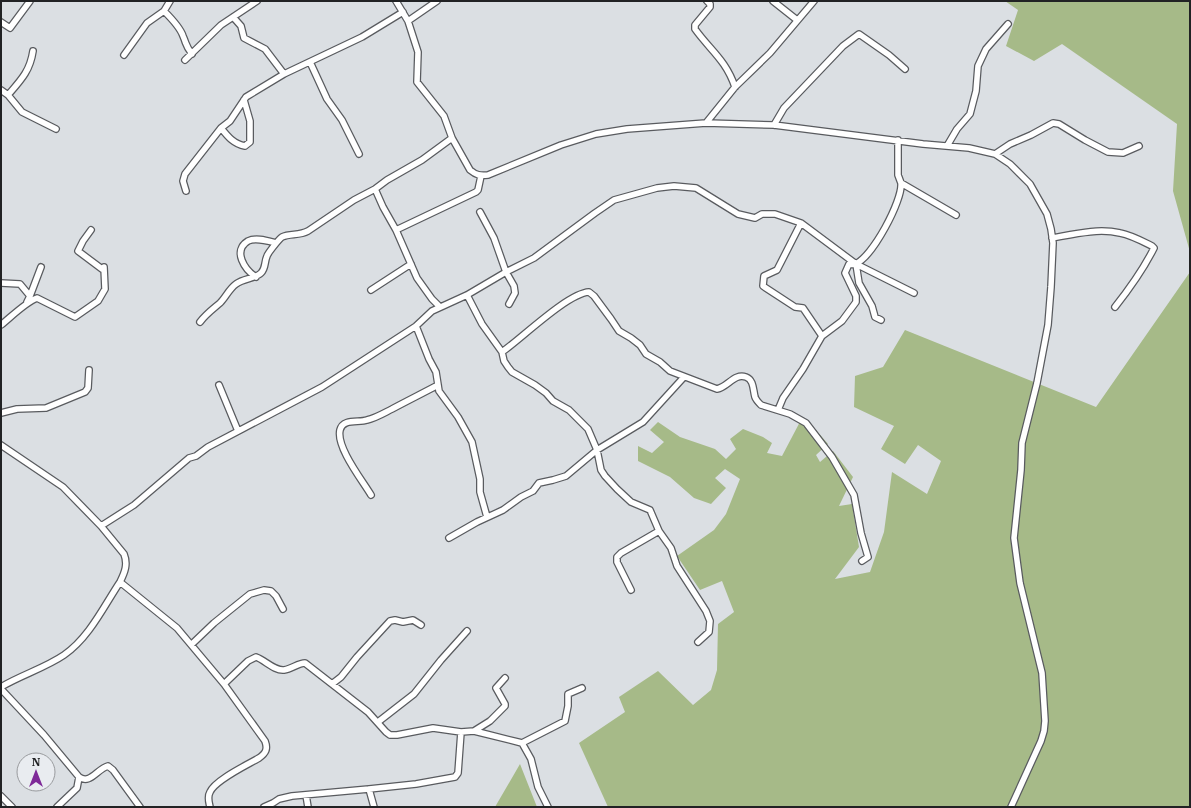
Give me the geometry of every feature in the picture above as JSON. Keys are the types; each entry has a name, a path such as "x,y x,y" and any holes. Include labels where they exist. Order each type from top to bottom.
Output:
{"street":[{"path":"1,22 10,28 30,1"},
{"path":"124,55 147,23 164,11 170,1"},
{"path":"185,60 213,32 257,1"},
{"path":"396,1 408,21 418,52 417,82 444,116 452,138 470,170 481,176 561,144 596,134 627,129 706,123 774,125 970,148 995,154 1010,164 1030,184 1047,214 1052,238 1051,287 1048,325 1037,383 1022,443 1021,470 1014,538 1020,583 1042,673 1044,731 1042,740 1011,807"},
{"path":"408,21 437,1"},
{"path":"707,1 710,4 710,7 696,25 695,29 720,58 735,87"},
{"path":"773,1 797,20"},
{"path":"706,123 735,87 770,53 814,1"},
{"path":"164,11 184,36 185,45 192,54"},
{"path":"186,191 183,181 185,174 221,128 233,118 244,100 250,94 284,74 362,37 403,12"},
{"path":"233,17 241,26 244,38 265,49 284,74"},
{"path":"947,146 957,129 970,114 976,91 978,66 986,50 1008,24"},
{"path":"774,125 784,108 843,46 858,34 905,68"},
{"path":"8,95 30,65 33,51"},
{"path":"310,62 327,99 342,120 359,154"},
{"path":"1,90 8,95 22,112 56,129"},
{"path":"221,128 227,136 238,145 245,146 250,142 250,121 244,100"},
{"path":"995,154 1010,144 1053,124 1059,124 1108,152 1123,153 1139,146"},
{"path":"200,322 235,284 244,278 256,277 261,273 265,266 267,255 282,237 301,235 308,232 354,200 422,160 452,138"},
{"path":"778,410 783,398 822,336 842,321 856,302 856,296 845,273 849,264 856,264 873,249 894,211 901,194 901,183 898,175 898,140"},
{"path":"396,230 476,192 478,190 481,176"},
{"path":"901,183 956,215"},
{"path":"100,526 134,505 189,458 196,456 208,447 322,387 416,326 432,311 467,295 506,272 534,258 595,212 614,200 658,188 674,186 696,188 738,214 755,218 762,214 774,214 801,223 856,264 914,292"},
{"path":"375,189 396,230 417,278 432,299 440,307"},
{"path":"480,212 494,238 506,272 515,290 508,304"},
{"path":"801,223 777,270 764,276 763,286 796,307 803,308 822,336"},
{"path":"1,324 30,300 37,298 75,317 98,301 105,289 104,267 102,269 78,251 91,230"},
{"path":"1052,238 1081,233 1121,233 1154,248 1144,268 1115,308"},
{"path":"256,277 242,262 242,248 248,242 255,240 276,243"},
{"path":"371,290 411,264"},
{"path":"856,264 859,283 872,306 875,317 881,320"},
{"path":"24,306 30,296 41,267"},
{"path":"1,283 20,284 30,296"},
{"path":"502,352 564,303 578,294 590,292 611,318 619,332 635,341 640,345 646,354 660,362 670,371 717,389 721,388 738,376 749,379 753,386 754,395 760,405 790,414 806,423 832,457 854,495 861,533 868,557 862,561"},
{"path":"467,295 482,324 502,352 504,360 512,372 535,385 546,393 553,401 569,410 588,429 597,450 601,470 605,476 631,502 650,510 659,531 671,548 677,566 697,595 710,621 709,632 698,642"},
{"path":"416,326 429,359 436,372 439,391 458,417 472,442 480,478 480,492 487,517"},
{"path":"1,413 17,409 46,408 85,392 88,388 89,370"},
{"path":"449,538 503,510 533,491 539,483 566,476 597,450 643,422 684,377"},
{"path":"218,385 238,431"},
{"path":"371,495 349,460 341,443 340,430 343,425 350,422 366,421 438,385"},
{"path":"1,445 63,487 100,526 124,554 126,560 126,565 120,582 84,637 64,654 16,678 1,688 40,729 79,777 83,780 88,780 104,767 108,766 113,770 140,807"},
{"path":"631,590 617,562 617,557 621,553 659,531"},
{"path":"120,582 177,628 192,644 224,684 265,741 267,746 266,753 216,784 210,792 208,798 210,807"},
{"path":"192,644 214,623 250,594 264,590 271,591 276,596 283,609"},
{"path":"332,684 341,677 390,621 395,620 403,622 413,620 421,625"},
{"path":"378,722 414,694 441,660 467,631"},
{"path":"224,684 248,661 256,657 279,670 286,670 305,662 378,722 390,735 433,728 461,732 474,731 522,742 565,721 568,706 568,694 582,688"},
{"path":"474,731 490,721 505,706 496,688 505,678"},
{"path":"264,807 279,799 292,796 416,784 455,777 458,773 461,732"},
{"path":"522,742 531,759 538,787 548,807"},
{"path":"57,807 77,788 79,777"},
{"path":"369,789 374,807"},
{"path":"306,795 308,807"},
{"path":"1,796 12,807"}],"green space":[{"path":"1005,1 1190,1 1190,252 1173,191 1177,124 1062,44 1034,61 1006,46 1018,10"},
{"path":"1190,272 1190,807 608,807 579,743 625,712 619,697 658,671 693,705 711,690 717,670 718,624 734,612 722,581 700,590 677,556 714,530 726,514 740,479 725,469 715,478 726,488 711,504 694,498 670,477 638,461 638,446 652,453 664,442 650,430 658,422 680,437 715,449 726,459 736,449 730,439 743,429 763,437 772,443 767,453 782,456 802,418 816,430 828,444 816,455 820,462 833,451 853,477 839,506 852,504 859,547 835,579 870,572 884,532 892,472 927,494 941,461 918,445 905,464 881,449 894,426 854,407 855,376 883,367 905,330 1096,407"},
{"path":"520,764 537,807 495,807"}]}
